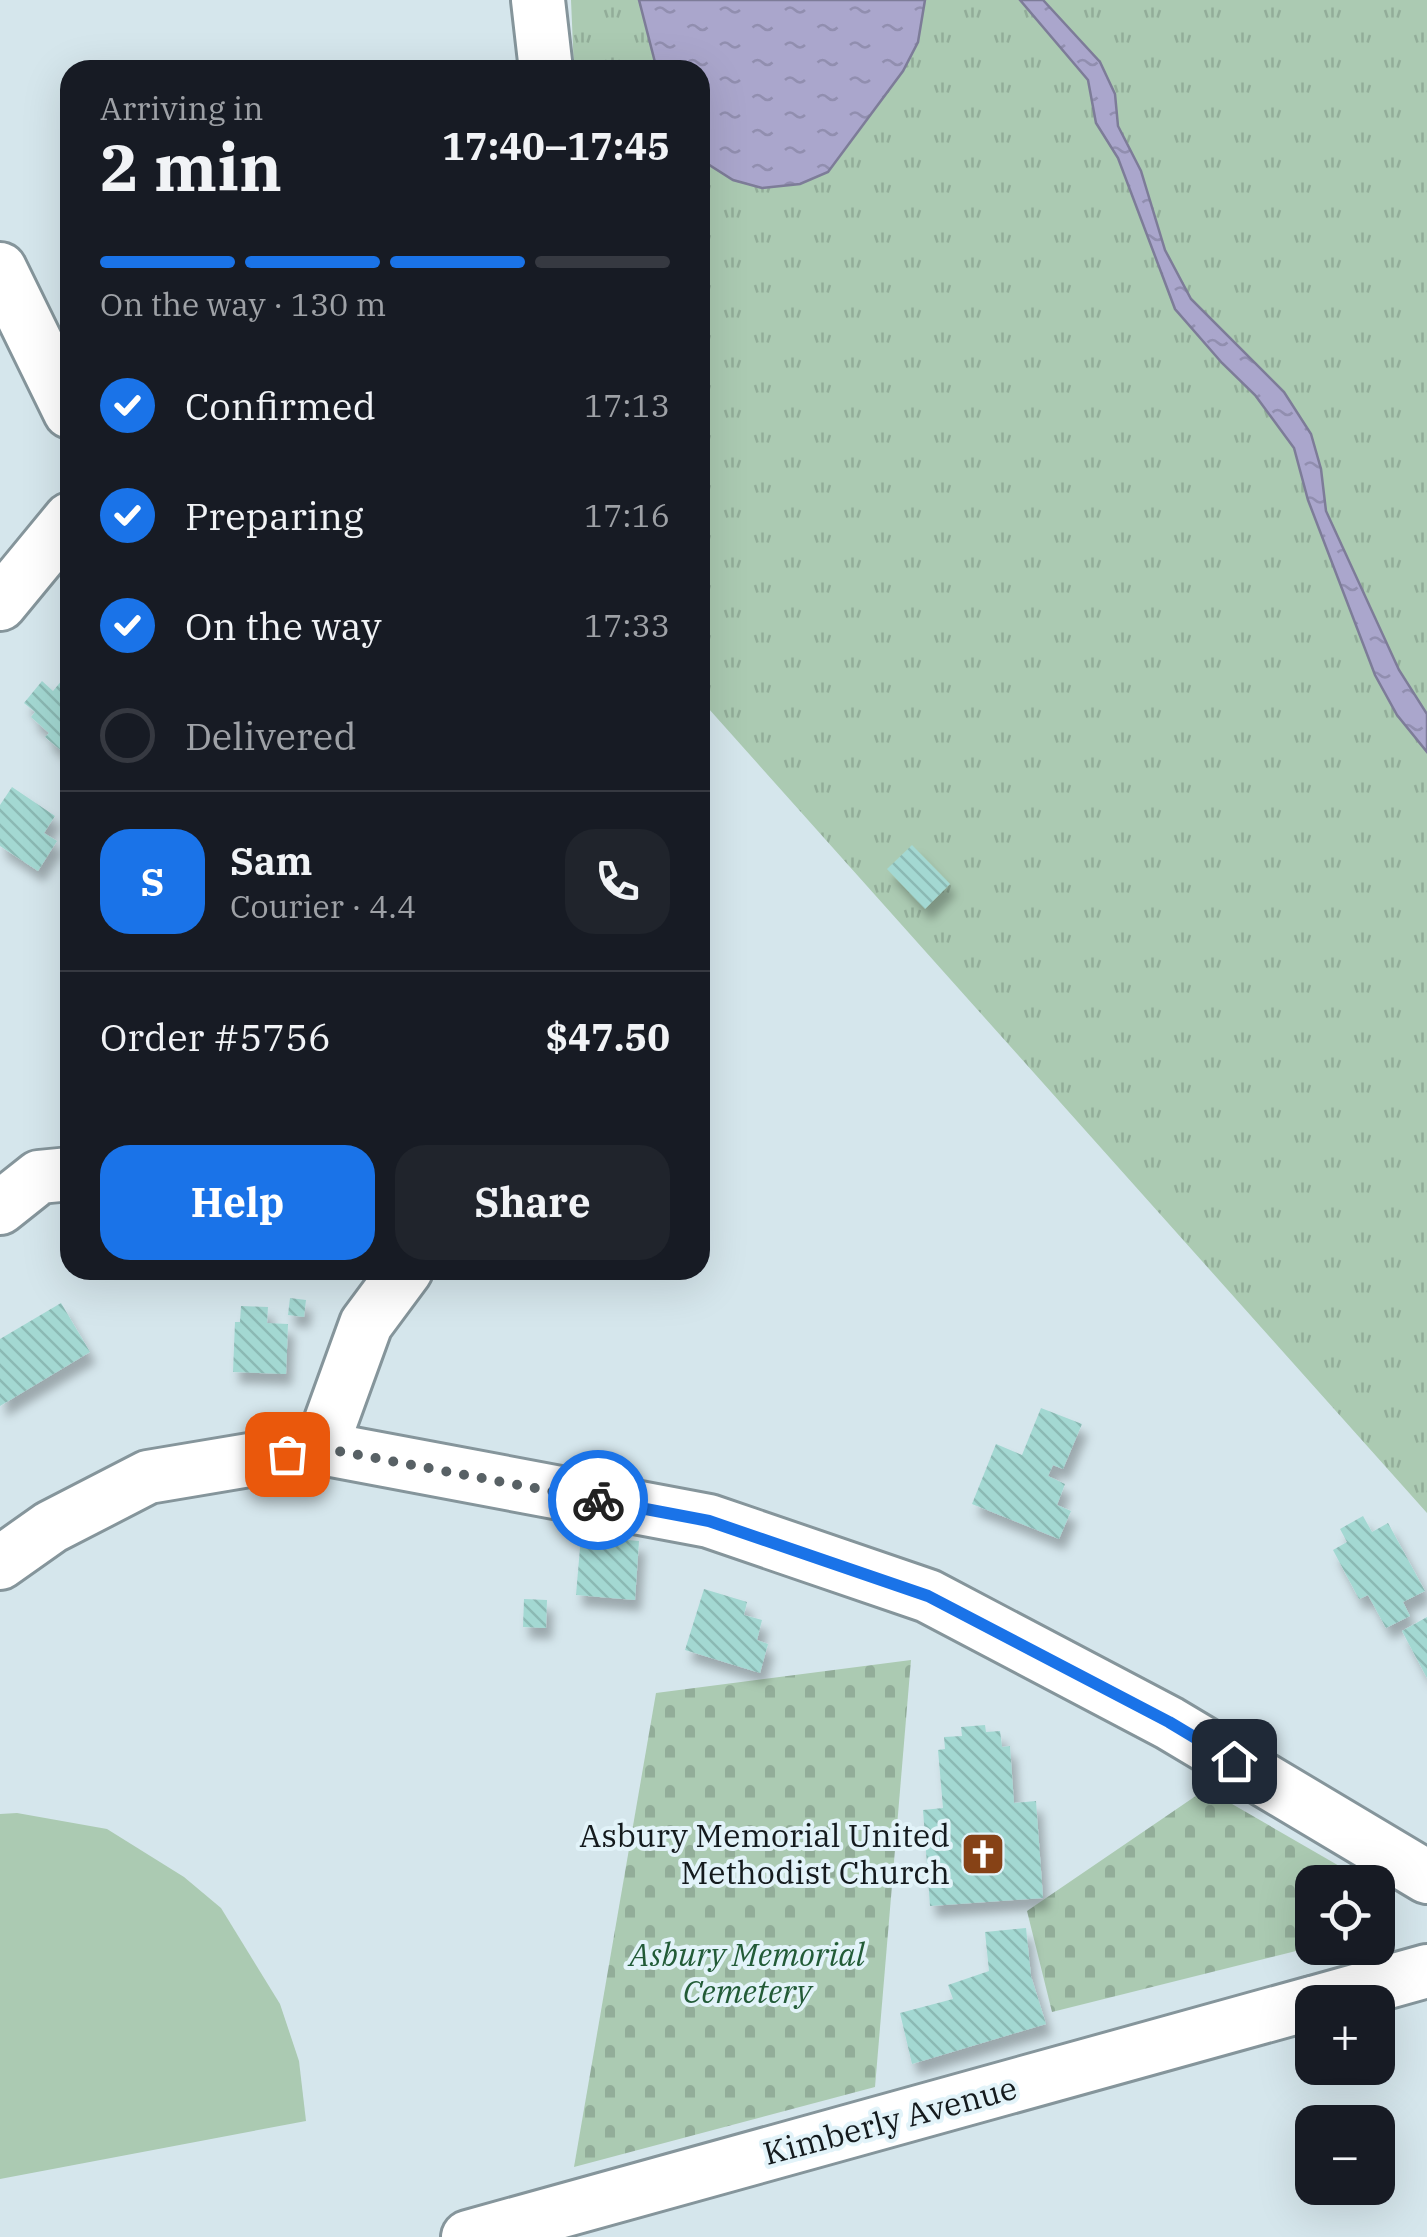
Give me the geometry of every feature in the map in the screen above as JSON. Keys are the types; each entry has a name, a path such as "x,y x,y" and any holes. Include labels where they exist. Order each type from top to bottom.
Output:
{"street":[{"path":"538,0 545,60"},
{"path":"0,269 60,392"},
{"path":"0,604 60,531"},
{"path":"0,1208 39,1177 60,1175"},
{"path":"322,1448 366,1324 399,1280"},
{"path":"0,1563 52,1527 148,1477 322,1448 709,1521 928,1596 1169,1722 1427,1877"},
{"name":"Kimberly Avenue","path":"1380,1985 1427,1972"},
{"name":"Kimberly Avenue","path":"468,2237 1295,2008"}],"green space":[{"path":"571,0 1427,0 1427,1513 710,710 710,60 574,60"},
{"name":"Asbury Memorial Cemetery","path":"911,1660 875,2087 574,2167 656,1693"},
{"path":"1206,1789 1338,1865 1295,1865 1295,1951 1052,2012 1027,1911"},
{"path":"17,1813 107,1829 184,1877 221,1908 280,2004 299,2061 306,2121 0,2179 0,1814"}],"water":[{"path":"639,0 925,0 918,42 903,71 828,172 800,184 762,188 733,180 710,165 710,60 654,60"},
{"path":"1020,0 1043,0 1100,62 1115,94 1118,126 1141,171 1165,250 1191,299 1284,392 1311,434 1321,469 1326,511 1399,670 1427,714 1427,752 1397,715 1375,675 1308,500 1294,448 1255,395 1175,309 1118,158 1096,123 1088,80"}],"building":[{"path":"42,681 53,691 60,683 60,750 45,737 49,733 31,717 35,712 24,703"},
{"path":"12,787 55,816 44,833 57,841 38,871 0,846 0,805"},
{"path":"912,845 950,884 925,909 887,869"},
{"path":"290,1298 306,1300 304,1317 288,1315"},
{"path":"61,1303 90,1352 0,1406 0,1339"},
{"path":"241,1306 268,1307 267,1323 288,1324 286,1374 233,1372 235,1322 240,1322"},
{"path":"1041,1408 1082,1424 1063,1469 1053,1465 1048,1476 1065,1484 1057,1505 1071,1511 1059,1539 972,1504 996,1444 1022,1455"},
{"path":"1363,1516 1372,1532 1388,1523 1425,1591 1403,1602 1410,1616 1386,1628 1368,1595 1359,1599 1333,1550 1347,1542 1340,1529"},
{"path":"581,1536 639,1541 635,1600 576,1595"},
{"path":"704,1589 747,1602 744,1615 762,1620 757,1640 768,1644 760,1673 685,1650"},
{"path":"524,1599 547,1600 546,1628 523,1627"},
{"path":"1427,1617 1427,1678 1402,1631"},
{"name":"Asbury Memorial United Methodist Church","path":"985,1725 986,1732 1000,1731 1002,1747 1010,1746 1014,1803 1036,1801 1043,1898 930,1906 923,1810 943,1808 938,1750 945,1749 944,1737 962,1736 961,1727"},
{"path":"1026,1928 1031,1976 1046,2024 912,2064 900,2013 953,1999 948,1985 989,1971 985,1932"}],"way so far":[{"path":"287,1454 322,1448 598,1500"}],"place":[{"name":"Asbury Memorial United Methodist Church","path":"983,1854"}],"route":[{"path":"598,1500 709,1521 928,1596 1169,1722 1234,1761"}]}
